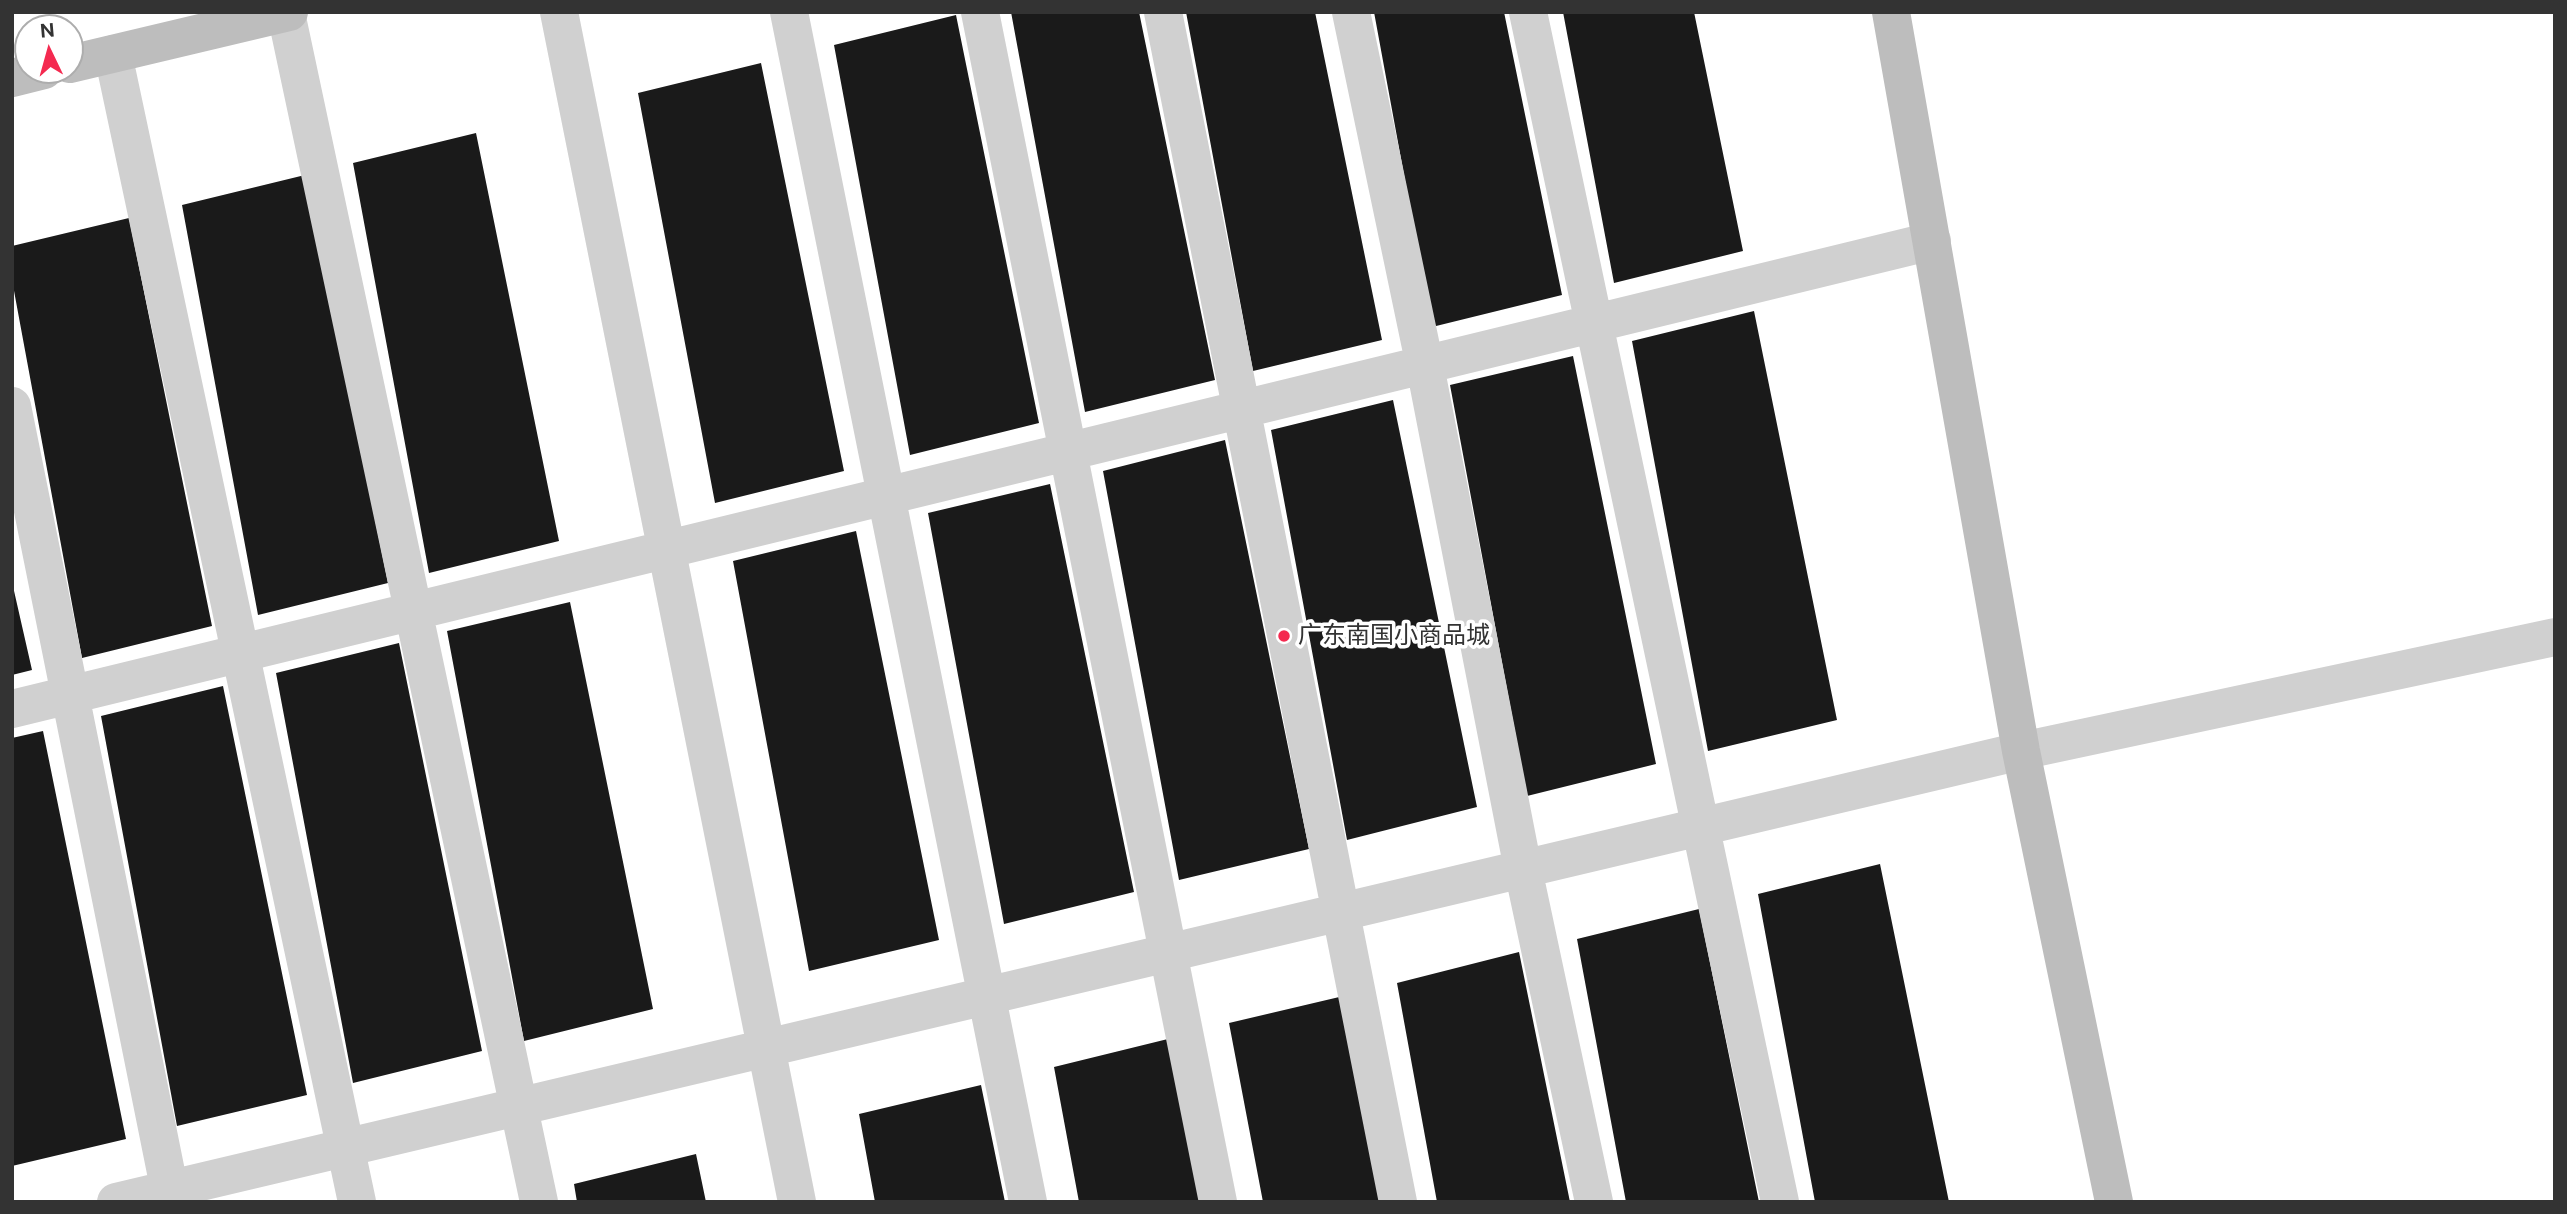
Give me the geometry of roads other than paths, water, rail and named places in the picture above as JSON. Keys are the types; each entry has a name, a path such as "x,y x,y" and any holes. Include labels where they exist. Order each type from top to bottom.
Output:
{"main road":[{"path":"1891,12 2021,751 2114,1202"},
{"path":"84,61 287,13"}],"street":[{"path":"559,12 797,1202"},
{"path":"789,12 1028,1202"},
{"path":"980,12 1218,1202"},
{"path":"1163,12 1398,1202"},
{"path":"1352,12 1425,366 1522,869 1594,1202"},
{"path":"1528,12 1780,1202"},
{"path":"287,13 539,1202"},
{"path":"113,54 357,1202"},
{"path":"12,709 1931,241"},
{"path":"12,406 171,1195"},
{"path":"116,1202 171,1195 345,1147 2021,751 2555,637"}],"place":[{"name":"广东南国小商品城","path":"1284,636"}]}
